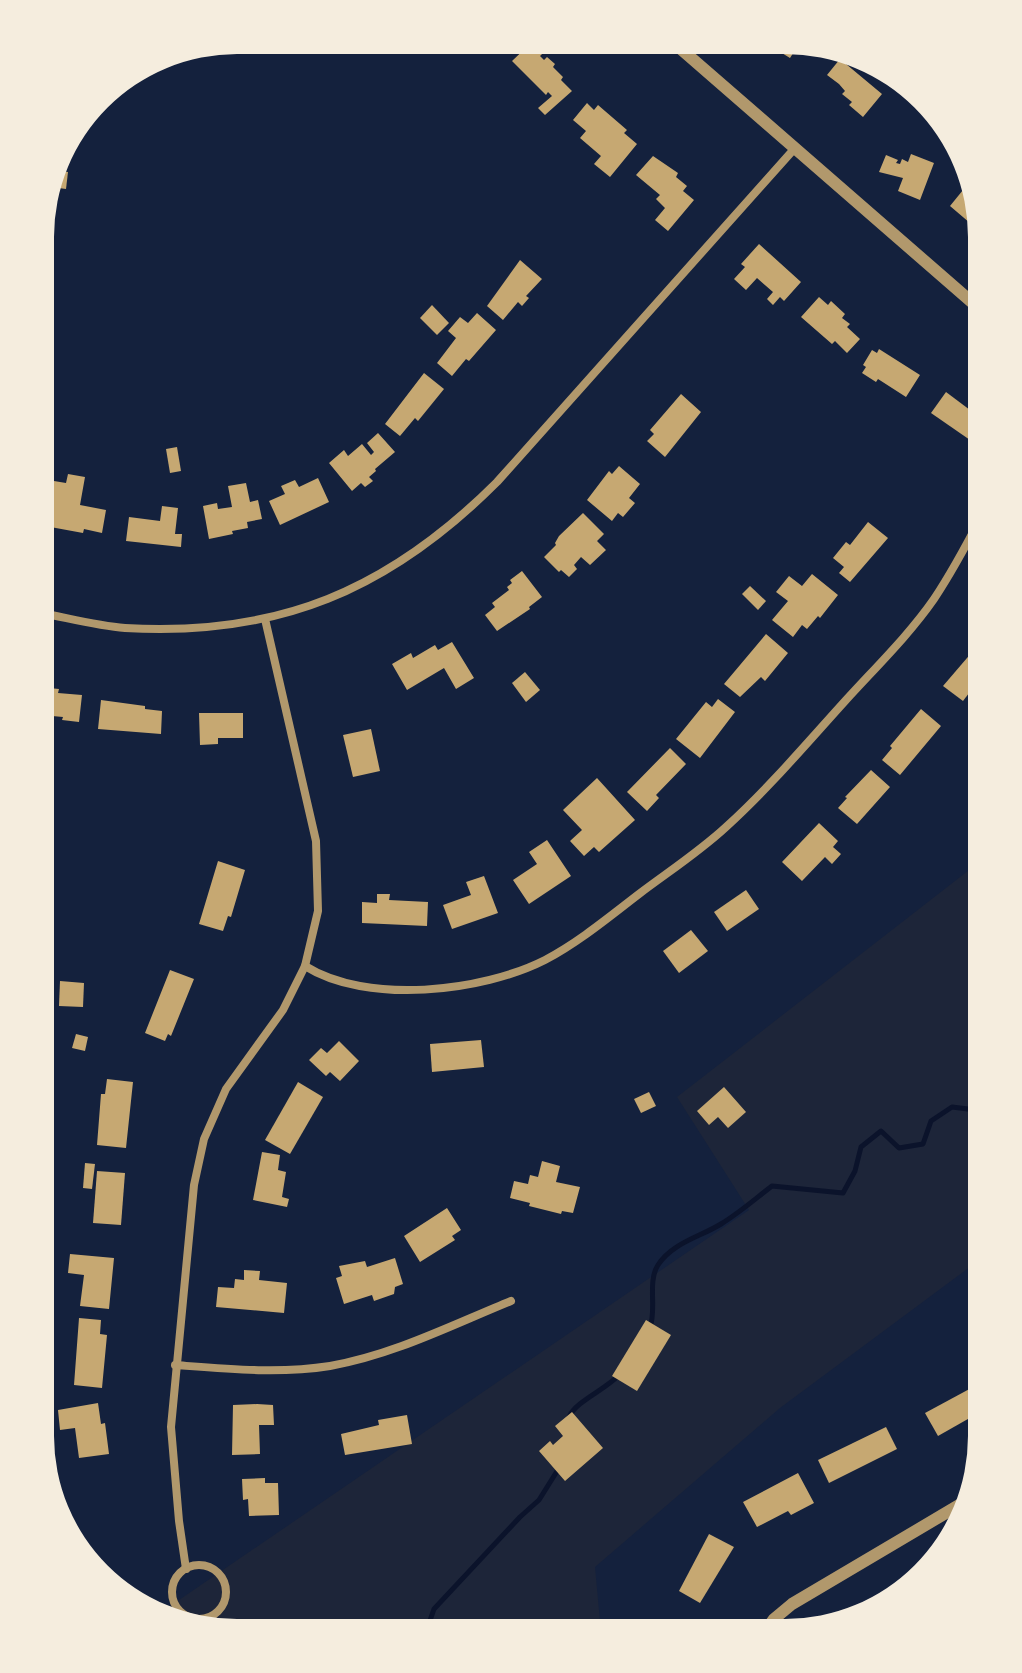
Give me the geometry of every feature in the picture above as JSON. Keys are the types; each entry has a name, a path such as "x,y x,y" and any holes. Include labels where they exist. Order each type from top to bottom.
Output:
{"street":[{"path":"687,54 968,299"},
{"path":"54,615 122,628 198,629 265,619 323,601 372,580 417,552 459,520 497,482 795,148"},
{"path":"305,966 319,975 343,983 403,991 458,988 507,976 543,961 578,940 723,830 757,798 906,634 933,600 968,542"},
{"path":"186,1569 171,1427 194,1185 204,1139 226,1089 283,1010 305,966 318,911 316,841 265,619"},
{"path":"175,1365 262,1371 330,1366 392,1350 511,1301"},
{"path":"774,1619 792,1604 953,1509"},
{"path":"179,1609 172,1589 175,1581 186,1569 203,1566 211,1568 223,1579 226,1596 219,1611 210,1616"}],"shaded area":[{"path":"968,871 968,1268 780,1408 595,1567 600,1619 237,1619 189,1613 170,1606 749,1210 677,1097"}],"building":[{"path":"519,54 542,54 540,56 544,60 547,57 555,64 553,67 563,77 561,80 572,91 545,115 538,108 552,96 548,92 546,95 512,61"},
{"path":"838,62 848,65 882,94 863,117 849,105 852,102 842,94 845,91 839,84 827,75"},
{"path":"587,103 594,110 598,105 627,130 624,133 637,144 610,177 594,164 601,156 580,138 586,131 573,120"},
{"path":"911,154 934,163 920,200 898,191 903,178 879,172 886,155 900,164 902,159 908,162"},
{"path":"653,156 678,173 676,177 687,186 683,191 694,200 668,231 655,220 665,208 656,199 660,195 636,175"},
{"path":"66,172 68,172 66,189 60,188"},
{"path":"962,191 967,221 950,206"},
{"path":"759,244 801,282 784,301 780,297 773,305 767,299 773,292 757,278 746,290 734,279 745,267 741,264"},
{"path":"520,260 542,279 526,296 529,298 522,306 518,302 503,320 487,306"},
{"path":"819,297 828,305 831,301 845,314 842,318 850,324 847,327 860,339 847,353 801,317"},
{"path":"432,305 449,323 437,335 420,318"},
{"path":"477,313 496,330 452,376 437,363 456,338 448,331 460,317 468,323"},
{"path":"879,349 920,375 906,397 862,373 872,350 877,353"},
{"path":"424,373 444,389 418,421 415,418 400,436 385,424"},
{"path":"946,392 968,408 968,439 931,413"},
{"path":"681,394 701,412 665,457 647,441 654,434 650,430"},
{"path":"378,433 395,452 375,469 369,477 373,481 365,487 361,483 352,491 329,463 344,450 348,456 362,444 371,455 374,452 367,443"},
{"path":"177,447 181,471 170,473 166,449"},
{"path":"619,466 640,484 629,498 635,503 623,517 618,513 612,521 587,500 609,471 612,474"},
{"path":"68,474 85,477 80,505 106,510 102,533 54,528 54,481 66,483"},
{"path":"318,478 329,502 280,525 269,501 285,494 281,486 295,480 299,487"},
{"path":"246,483 250,502 258,500 262,519 247,522 248,528 232,531 233,534 209,539 203,506 217,503 218,509 232,507 228,486"},
{"path":"162,506 178,508 175,534 182,534 181,547 126,541 129,517 160,521"},
{"path":"583,513 604,534 597,541 606,550 590,565 581,557 574,565 577,569 569,577 544,557 556,545 559,536"},
{"path":"868,522 888,538 850,582 839,573 844,567 833,558 846,542 850,545"},
{"path":"522,571 542,597 497,631 485,615 495,607 492,603 509,590 510,580"},
{"path":"812,574 838,595 820,618 818,616 807,629 802,625 793,637 772,620 788,601 776,592 789,576 802,586"},
{"path":"750,586 766,601 758,610 742,594"},
{"path":"766,634 788,653 765,681 761,677 740,697 724,684"},
{"path":"452,642 474,678 456,689 444,668 407,690 392,664 411,653 413,658 435,645 438,650"},
{"path":"968,657 968,694 963,701 943,686"},
{"path":"525,672 540,690 526,702 512,683"},
{"path":"54,688 59,689 58,693 82,695 79,722 62,720 63,717 54,716"},
{"path":"718,699 735,712 700,758 676,739 706,702 712,707"},
{"path":"101,700 162,711 161,734 98,729"},
{"path":"921,709 941,726 900,775 882,760"},
{"path":"199,713 243,713 243,738 218,738 218,744 200,745"},
{"path":"371,729 380,771 353,777 343,735"},
{"path":"670,748 686,764 656,795 659,798 647,811 627,792"},
{"path":"871,770 890,787 857,824 838,808"},
{"path":"597,778 635,820 599,852 594,847 584,856 570,841 582,830 563,810"},
{"path":"819,823 838,841 833,847 841,854 832,864 825,857 802,881 782,862"},
{"path":"547,840 571,876 529,904 513,880 537,864 529,852"},
{"path":"218,861 245,870 231,917 228,916 223,931 199,924"},
{"path":"484,876 498,913 452,929 443,905 471,895 466,882"},
{"path":"746,890 759,909 727,931 714,912"},
{"path":"377,894 390,894 389,900 428,902 427,926 362,923 362,902 377,903"},
{"path":"691,930 708,951 679,973 663,951"},
{"path":"170,970 194,979 171,1036 168,1034 165,1041 145,1033"},
{"path":"60,981 84,983 83,1007 59,1006"},
{"path":"76,1034 88,1037 85,1051 72,1048"},
{"path":"481,1040 484,1067 432,1072 430,1044"},
{"path":"339,1041 359,1061 340,1081 330,1072 326,1076 309,1060 321,1048 327,1053"},
{"path":"107,1079 133,1082 126,1148 97,1145 101,1094 105,1094"},
{"path":"298,1082 323,1097 290,1154 265,1140"},
{"path":"724,1087 746,1112 728,1128 718,1117 709,1125 697,1111"},
{"path":"649,1092 656,1106 641,1113 634,1099"},
{"path":"262,1152 280,1155 278,1170 286,1172 282,1197 289,1199 287,1207 253,1200"},
{"path":"542,1161 560,1166 556,1182 580,1187 573,1213 562,1211 561,1214 510,1198 514,1181 528,1184 530,1175 538,1177"},
{"path":"85,1163 95,1164 92,1189 83,1188"},
{"path":"97,1171 125,1173 121,1225 93,1223"},
{"path":"447,1208 461,1230 452,1236 455,1240 420,1262 404,1236"},
{"path":"70,1254 114,1258 109,1309 80,1306 84,1275 68,1273"},
{"path":"395,1258 403,1284 395,1287 394,1294 374,1301 372,1295 344,1304 336,1278 342,1276 339,1266 365,1261 367,1267"},
{"path":"244,1270 260,1271 259,1280 287,1283 284,1313 216,1307 218,1287 234,1288 235,1279 244,1280"},
{"path":"79,1318 101,1320 100,1334 107,1335 102,1388 74,1385"},
{"path":"646,1320 671,1335 637,1391 612,1376"},
{"path":"968,1390 968,1419 938,1436 925,1413"},
{"path":"98,1403 101,1424 105,1423 109,1454 79,1458 75,1428 60,1430 58,1410"},
{"path":"233,1405 273,1405 274,1425 259,1425 260,1454 232,1455"},
{"path":"572,1412 603,1448 565,1481 539,1451 550,1441 553,1445 563,1436 555,1426"},
{"path":"407,1415 412,1444 345,1455 341,1434 379,1425 378,1420"},
{"path":"886,1427 897,1449 829,1483 818,1460"},
{"path":"798,1473 814,1503 791,1515 788,1511 757,1527 743,1502"},
{"path":"265,1478 265,1483 278,1483 279,1515 249,1516 248,1499 243,1500 242,1479"},
{"path":"709,1534 734,1547 700,1603 679,1591"}],"waterway":[{"path":"650,1327 655,1272 671,1251 728,1220 772,1186 843,1193 855,1171 861,1147 881,1131 899,1148 923,1144 931,1121 952,1107 968,1109"},
{"path":"569,1417 578,1406 619,1375"},
{"path":"431,1619 434,1609 539,1500 559,1468"}]}
